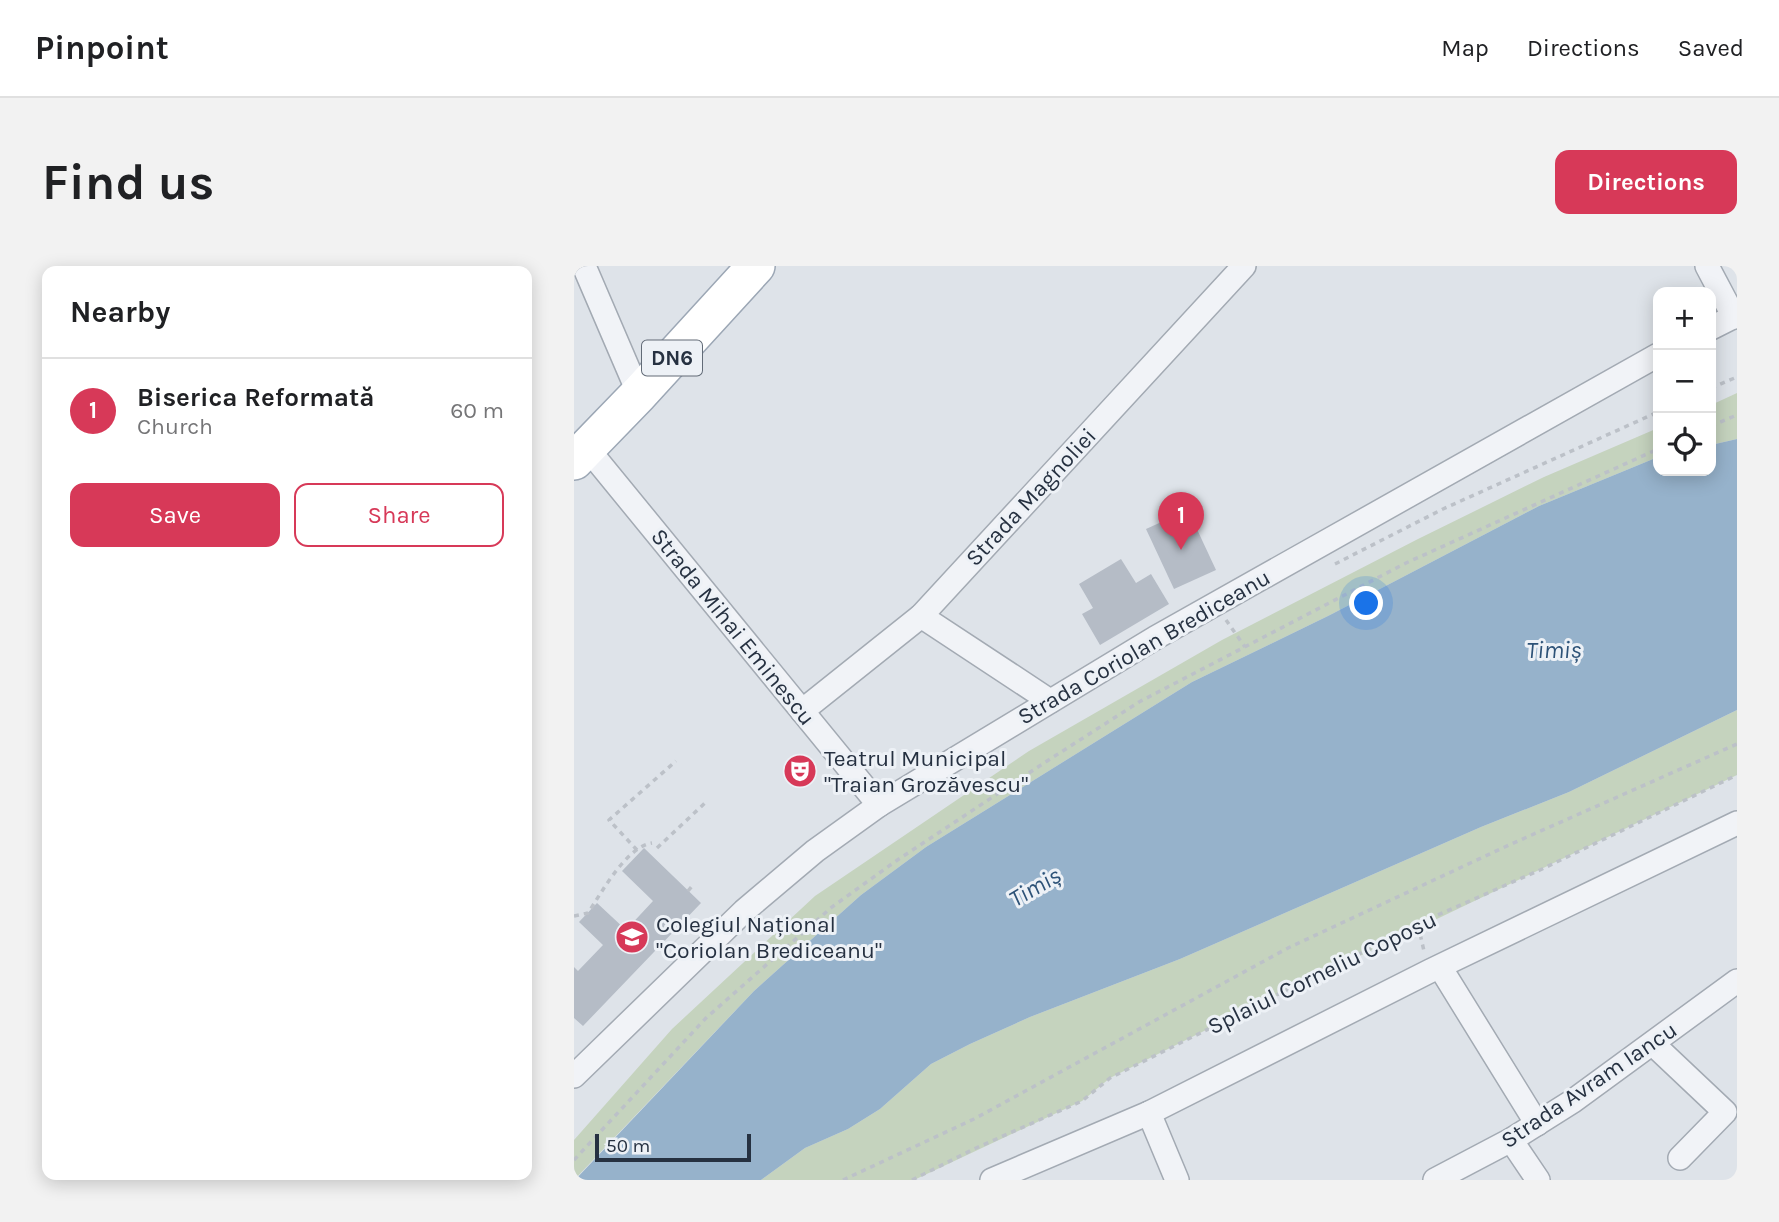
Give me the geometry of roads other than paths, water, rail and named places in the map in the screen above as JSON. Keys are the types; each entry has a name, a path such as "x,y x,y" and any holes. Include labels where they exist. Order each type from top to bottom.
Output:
{"main road":[{"name":"DN6","path":"580,454 639,394 755,266"}],"street":[{"path":"584,266 639,394"},
{"name":"Strada Magnoliei","path":"802,711 922,616 1244,266"},
{"path":"1707,266 1735,316 1716,326"},
{"name":"Strada Coriolan Brediceanu","path":"574,1076 744,911 815,851 879,805 1155,638 1653,358"},
{"name":"Strada Mihai Eminescu","path":"580,454 802,711 879,805"},
{"path":"922,616 1050,701"},
{"name":"Splaiul Corneliu Coposu","path":"992,1180 1149,1113 1432,960 1737,823"},
{"path":"1432,960 1537,1124"},
{"name":"Strada Avram Iancu","path":"1434,1180 1511,1140 1598,1084 1737,981"},
{"path":"1653,1044 1725,1112 1680,1158"},
{"path":"1149,1113 1177,1180"},
{"path":"1511,1140 1538,1180"}],"water":[{"name":"Timiș","path":"1737,439 1737,710 1569,792 1481,827 1180,959 1030,1017 970,1044 931,1064 880,1109 848,1129 805,1148 761,1180 575,1180 754,991 861,895 926,847 1192,682 1330,615 1539,506 1653,459 1653,476 1716,476 1716,444"}],"place":[{"name":"Biserica Reformată","path":"1181,550"},
{"name":"Teatrul Municipal \"Traian Grozăvescu\"","path":"800,771"},
{"name":"Colegiul Național \"Coriolan Brediceanu\"","path":"632,937"}]}
